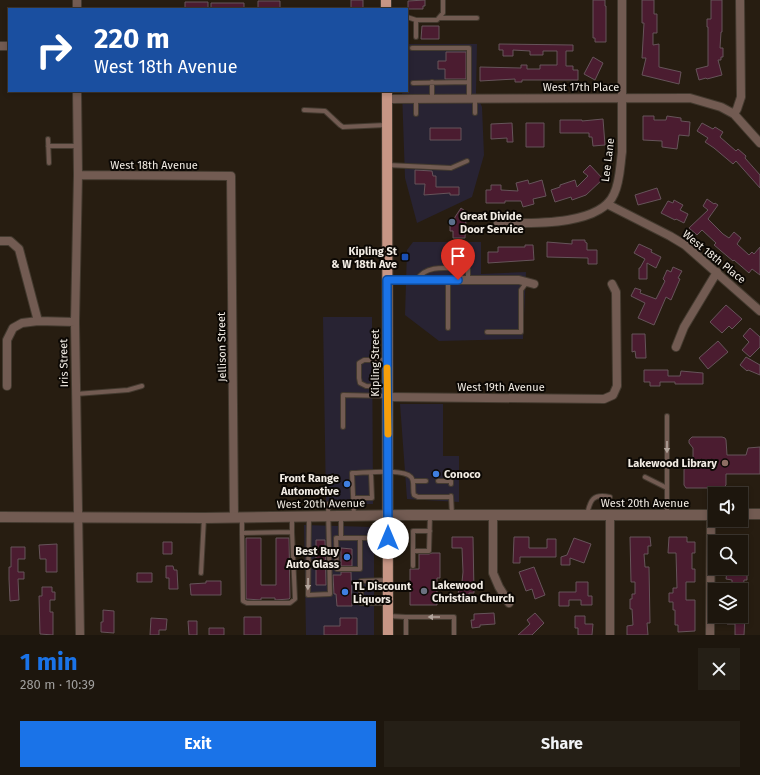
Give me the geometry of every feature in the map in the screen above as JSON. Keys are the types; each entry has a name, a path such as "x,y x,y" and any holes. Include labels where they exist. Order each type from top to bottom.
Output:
{"main road":[{"name":"Kipling Street","path":"387,95 388,635"}],"street":[{"name":"Lee Lane","path":"607,204 614,195 619,176 622,152 622,0"},
{"path":"734,114 738,109 741,97 740,0"},
{"name":"Iris Street","path":"77,92 78,175 75,322 80,635"},
{"name":"West 17th Place","path":"387,95 416,99 690,98 721,107 734,114 760,142"},
{"name":"West 18th Avenue","path":"78,175 231,176"},
{"name":"Jellison Street","path":"231,176 238,518"},
{"path":"498,223 561,221 586,215 607,204"},
{"name":"West 18th Place","path":"607,204 685,245 760,311"},
{"path":"0,241 10,241 19,249 38,321"},
{"path":"676,346 684,327 717,272"},
{"path":"387,280 520,280 531,283"},
{"name":"West 19th Avenue","path":"388,393 604,399 613,394 617,386 616,292 612,284"},
{"path":"7,386 7,340 13,328 22,323 38,321 75,322"},
{"name":"West 20th Avenue","path":"0,517 238,518 388,515 708,514"},
{"path":"748,514 760,514"},
{"path":"493,515 493,574 509,603"},
{"path":"610,515 610,635"},
{"path":"710,635 713,527"}],"lane":[{"path":"439,18 444,13 444,0"},
{"path":"408,17 416,20 437,20 439,18 477,18"},
{"path":"416,20 416,38"},
{"path":"412,48 469,48 469,82 475,114"},
{"path":"432,82 432,99"},
{"path":"413,83 469,82"},
{"path":"416,99 416,114"},
{"path":"304,110 325,111 343,127 387,125"},
{"path":"48,139 48,163"},
{"path":"48,146 78,146"},
{"path":"387,165 451,168 467,161"},
{"path":"416,280 420,273 431,269 468,269 468,280"},
{"path":"448,280 448,328"},
{"path":"487,332 521,332 521,290 531,283"},
{"path":"387,360 364,360 359,364 359,378 360,383 388,393"},
{"path":"76,394 128,390 142,386"},
{"path":"343,427 343,395 388,393"},
{"path":"667,416 667,515"},
{"path":"353,498 372,498 371,472"},
{"path":"354,516 352,473 371,472 403,473 411,477 413,481 414,496 451,496 452,515"},
{"path":"645,477 667,488"},
{"path":"413,481 420,483 426,481"},
{"path":"441,482 451,481 451,484"},
{"path":"587,515 590,502 595,497 603,495 610,496"},
{"path":"309,517 308,595 330,594 328,504 353,504"},
{"path":"413,551 429,551 430,515"},
{"path":"341,516 341,538"},
{"path":"238,518 242,533 243,601 247,603 290,603 295,599 292,517"},
{"path":"201,573 204,518"},
{"path":"413,566 413,531 430,531"},
{"path":"242,533 292,532"},
{"path":"360,538 360,569 337,569 336,538 341,538 360,538 388,538"},
{"path":"388,580 361,580 361,603 388,603"},
{"path":"388,616 454,617 454,635"},
{"path":"406,616 406,635"}],"shaded area":[{"path":"408,44 477,44 476,93 482,107 484,155 472,197 417,223 405,178 402,92 408,92"},
{"path":"413,242 481,242 481,274 526,272 523,339 439,341 405,315 407,250"},
{"path":"323,317 372,317 373,504 326,505"},
{"path":"400,404 443,404 443,456 459,456 459,502 407,499"},
{"path":"304,525 374,527 374,635 306,635"}],"building":[{"path":"351,0 363,0 363,8 351,8"},
{"path":"425,0 425,6 423,6 423,9 408,9 408,1"},
{"path":"593,0 605,0 606,42 595,42 595,38 593,38"},
{"path":"642,0 654,0 654,14 657,14 657,33 653,33 653,45 659,44 659,67 681,72 679,84 642,75 646,58 642,58 644,23 642,23"},
{"path":"711,0 722,0 722,32 720,48 723,48 723,57 721,57 721,60 718,60 722,75 699,80 696,69 708,66 707,19 711,19"},
{"path":"258,1 280,1 280,8 258,8"},
{"path":"185,2 208,2 208,8 185,8"},
{"path":"211,3 244,3 244,8 211,8"},
{"path":"422,26 439,26 439,39 421,39"},
{"path":"499,44 573,45 573,51 566,51 566,66 573,66 573,70 578,70 578,80 522,80 522,82 515,82 515,79 480,81 480,67 521,68 521,65 527,65 527,69 540,69 540,65 557,65 557,51 543,51 543,55 530,55 530,51 513,50 513,56 503,56 503,50 499,50"},
{"path":"446,52 466,52 466,79 445,79 445,69 438,69 438,61 446,61"},
{"path":"593,57 603,63 595,80 584,74"},
{"path":"643,116 654,116 654,120 666,120 667,116 681,118 681,121 690,122 689,136 679,135 677,149 662,147 662,141 643,140"},
{"path":"603,119 605,145 593,146 592,137 589,137 589,133 560,133 560,120 582,121"},
{"path":"512,123 513,142 507,142 507,138 491,139 491,124"},
{"path":"526,123 544,123 544,147 526,147"},
{"path":"702,123 713,129 715,127 723,132 720,137 736,151 738,149 746,156 745,158 760,175 760,188 736,161 733,164 705,142 708,138 697,131"},
{"path":"430,128 461,128 461,140 430,140"},
{"path":"590,165 603,179 586,195 572,200 571,197 555,202 551,190 575,180 577,187 588,176 583,172"},
{"path":"415,170 432,171 433,176 436,176 436,187 459,187 459,195 450,195 450,193 424,195 425,184 415,184"},
{"path":"528,180 529,184 542,180 546,196 533,199 534,204 523,207 521,201 486,203 486,190 491,190 491,185 501,185 501,190 518,191 516,183"},
{"path":"657,188 661,199 638,205 635,195"},
{"path":"707,199 718,205 708,219 723,234 729,238 734,232 741,238 737,244 749,255 752,252 754,254 760,247 760,275 752,269 749,273 734,260 733,261 714,245 716,243 702,230 697,235 689,228 708,210 703,206"},
{"path":"674,200 683,205 680,210 688,214 684,223 661,213 668,201 673,203"},
{"path":"461,208 469,214 466,219 465,238 453,238 453,231 450,231 450,221 454,221"},
{"path":"572,240 585,240 587,243 587,250 597,250 597,264 588,264 588,258 547,257 547,242 572,244"},
{"path":"639,244 652,250 651,252 661,257 656,268 647,263 647,279 639,279 639,268 645,259 634,253"},
{"path":"525,245 533,245 534,260 488,263 488,252 498,252 498,247 525,247"},
{"path":"673,267 682,271 678,278 680,279 671,300 666,297 654,325 638,318 645,303 631,296 635,288 641,290 640,293 656,299 665,281 663,279 667,270 671,272"},
{"path":"726,305 742,319 732,329 729,326 722,333 710,322"},
{"path":"750,328 760,337 760,347 750,357 742,350 749,342 743,336"},
{"path":"632,334 645,334 646,358 636,358 635,351 632,352"},
{"path":"718,341 728,352 708,369 699,358"},
{"path":"746,357 760,365 760,375 748,370 747,371 740,365"},
{"path":"644,370 668,370 668,376 680,376 681,371 703,373 703,384 675,384 675,382 660,382 660,386 650,386 650,382 644,382"},
{"name":"Lakewood Library","path":"692,437 725,438 727,455 746,455 748,448 760,447 760,474 726,474 726,485 724,487 686,488 684,485 684,470 685,467 690,465 690,459 693,459 693,448 689,443 689,440"},
{"path":"452,537 473,537 474,593 469,593 469,599 458,599 459,582 462,582 463,572 462,548 452,548"},
{"path":"514,537 529,537 529,548 547,548 547,539 556,539 556,557 520,557 520,563 513,563"},
{"path":"630,537 650,537 651,546 648,546 648,554 644,554 645,567 649,567 650,623 647,623 648,635 627,635 627,626 633,625 630,599 632,599 632,594 635,594 635,582 631,582"},
{"path":"669,537 687,537 687,542 695,542 695,553 692,553 692,569 695,569 695,582 686,582 686,600 695,600 695,631 678,632 678,625 675,625 675,610 673,610 673,602 669,602 669,593 673,593 673,588 677,588 676,553 668,553"},
{"path":"246,538 261,538 261,585 276,585 276,538 289,538 289,599 246,599"},
{"path":"574,538 591,544 584,563 570,558 570,565 561,565 561,557 567,555"},
{"path":"316,540 325,540 326,585 316,585"},
{"path":"163,542 172,542 172,554 163,554"},
{"path":"57,544 57,572 46,572 46,559 40,559 39,545"},
{"path":"11,547 25,547 25,559 18,559 18,572 24,572 24,579 18,579 19,600 10,601 9,567 11,567"},
{"path":"341,548 352,549 352,566 341,566"},
{"name":"Lakewood Christian Church","path":"440,553 440,578 437,578 437,605 410,605 410,569 419,569 419,554"},
{"path":"166,566 173,566 174,570 177,570 178,589 169,589 169,578 166,578"},
{"path":"534,567 545,595 535,599 532,589 526,591 519,572"},
{"path":"341,572 351,572 352,606 337,606 336,594 334,594 333,575 341,575"},
{"path":"137,573 152,573 152,582 137,582"},
{"path":"726,575 747,575 747,580 744,580 744,583 732,583 732,580 726,579"},
{"path":"206,581 221,581 221,595 191,595 190,584 206,583"},
{"path":"576,582 588,582 588,596 592,596 592,605 581,605 581,600 569,600 569,606 559,606 559,592 576,592"},
{"path":"42,587 52,587 52,592 55,592 55,600 50,600 50,612 53,612 53,635 40,634 39,596 42,596"},
{"path":"103,610 114,611 114,633 101,632"},
{"path":"494,613 495,624 480,625 480,627 472,628 471,620 474,620 474,614"},
{"path":"535,613 544,623 532,635 518,635 530,624 527,620"},
{"path":"575,616 585,616 585,624 593,624 592,635 578,635 578,628 575,628"},
{"path":"244,617 261,617 261,635 244,635"},
{"path":"151,618 167,619 166,630 159,630 159,635 150,635"},
{"path":"340,618 357,618 357,635 324,635 324,626 340,626"},
{"path":"188,621 197,621 197,635 189,635"},
{"path":"745,623 744,635 735,635 735,624 727,624"},
{"path":"209,628 224,628 224,635 209,635"}],"slow traffic":[{"path":"387,368 388,434"}],"place":[{"name":"Great Divide Door Service","path":"452,222"},
{"name":"Kipling St & W 18th Ave","path":"405,257"},
{"name":"Lakewood Library","path":"725,463"},
{"name":"Conoco","path":"436,474"},
{"name":"Front Range Automotive","path":"347,484"},
{"name":"Best Buy Auto Glass","path":"347,557"},
{"name":"Lakewood Christian Church","path":"424,591"},
{"name":"TL Discount Liquors","path":"345,592"}],"route":[{"path":"388,538 387,280 458,280"}]}
